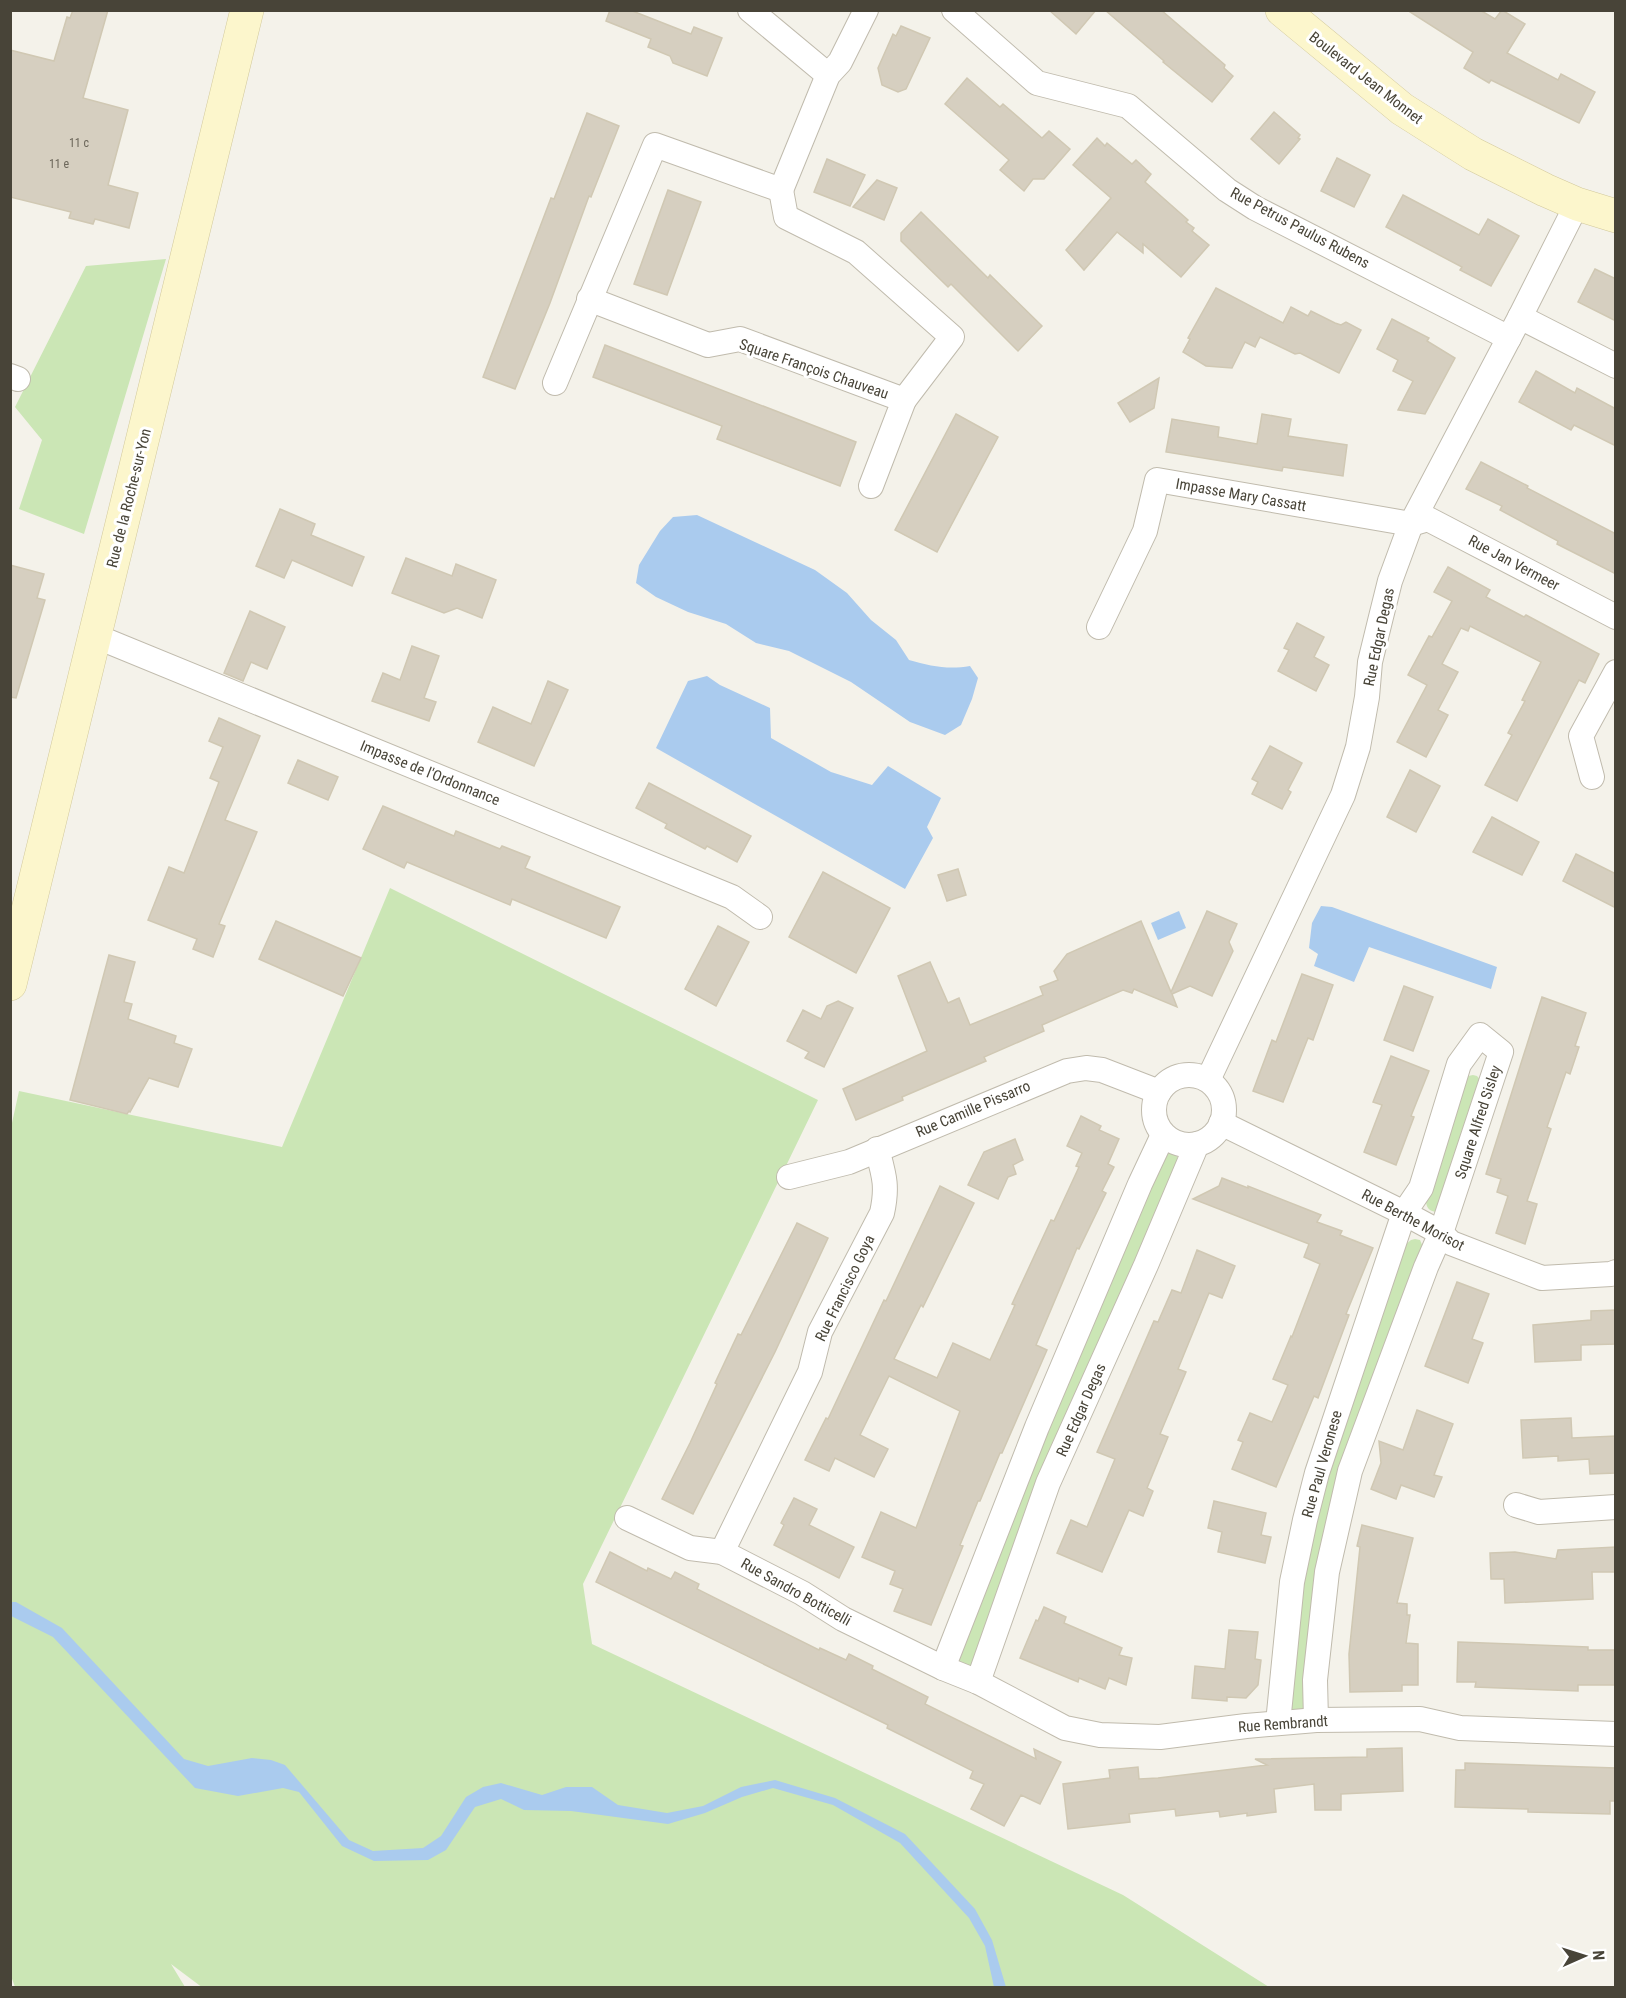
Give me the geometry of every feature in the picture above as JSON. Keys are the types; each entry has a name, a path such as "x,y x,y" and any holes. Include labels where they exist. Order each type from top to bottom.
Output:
{"main road":[{"name":"Rue de la Roche-sur-Yon","path":"10,984 248,10"},
{"name":"Boulevard Jean Monnet","path":"1282,10 1402,110 1473,154 1577,204 1616,216"}],"street":[{"path":"750,10 828,75"},
{"path":"555,383 655,145 782,190 828,75 840,62 866,10"},
{"name":"Rue Petrus Paulus Rubens","path":"954,10 1037,83 1128,106 1227,190 1255,208 1509,338"},
{"name":"Square François Chauveau","path":"782,190 786,217 856,252 952,337 904,400 872,486"},
{"name":"Rue Edgar Degas","path":"1208,1080 1343,795 1358,747 1367,697 1370,662 1390,581 1411,524 1577,204"},
{"name":"Square François Chauveau","path":"589,299 708,345 740,339 904,400"},
{"path":"1520,317 1616,366"},
{"name":"Impasse Mary Cassatt","path":"1099,627 1145,531 1157,480 1411,524"},
{"name":"Rue Jan Vermeer","path":"1411,524 1428,519 1616,617"},
{"name":"Impasse de l'Ordonnance","path":"96,636 732,897 760,917"},
{"path":"1592,777 1581,736 1616,672"},
{"name":"Square Alfred Sisley","path":"1404,1214 1421,1188 1459,1064 1480,1035 1501,1052 1441,1233"},
{"name":"Rue Camille Pissarro","path":"789,1177 849,1162 1067,1071 1086,1068 1102,1070 1159,1092"},
{"path":"1197,1076 1208,1080 1216,1088 1224,1108 1217,1131 1208,1140 1197,1144 1185,1145 1173,1142 1163,1135 1156,1125 1154,1102 1159,1092 1175,1077 1197,1076"},
{"name":"Rue Berthe Morisot","path":"1221,1123 1441,1233 1451,1243 1542,1278 1616,1272"},
{"path":"961,1675 1037,1427 1163,1135"},
{"name":"Rue Edgar Degas","path":"961,1675 1146,1265 1197,1144"},
{"name":"Rue Francisco Goya","path":"722,1552 810,1372 820,1332 882,1213 887,1194 877,1149"},
{"name":"Rue Paul Veronese","path":"1278,1723 1292,1582 1305,1520 1317,1473 1404,1214"},
{"name":"Rue Paul Veronese","path":"1316,1720 1315,1680 1327,1572 1350,1471 1426,1267 1441,1233"},
{"path":"1516,1505 1539,1512 1616,1507"},
{"name":"Rue Sandro Botticelli","path":"627,1518 690,1548 722,1552 802,1593 843,1619 961,1675"},
{"name":"Rue Rembrandt","path":"961,1675 1065,1728 1100,1735 1160,1737 1316,1720 1420,1719 1460,1728 1616,1734"}],"green space":[{"path":"166,259 84,534 19,509 42,440 15,407 86,266"},
{"path":"390,888 818,1100 583,1584 592,1644 1123,1895 1269,1987 203,1988 171,1964 185,1987 15,1987 11,1976 10,1132 19,1091 282,1147"},
{"path":"1473,1075 1482,1082 1436,1212 1434,1212 1428,1208 1426,1202 1465,1080 1468,1076"},
{"path":"1165,1154 1176,1154 1178,1160 976,1663 970,1668 959,1663 959,1657 1030,1465"},
{"path":"1415,1239 1420,1240 1423,1247 1388,1345 1305,1708 1295,1713 1290,1709 1301,1568 1323,1472 1405,1245"}],"water":[{"path":"697,515 815,570 847,593 871,620 896,640 909,660 939,667 970,666 978,678 961,725 945,735 910,722 851,682 789,651 756,643 726,624 688,612 656,597 636,583 639,565 660,531 673,517"},
{"path":"707,676 720,685 770,708 771,738 831,772 872,785 888,766 941,798 927,827 933,838 905,889 656,748 688,681"},
{"path":"1321,906 1332,907 1497,967 1491,989 1369,947 1354,982 1314,966 1318,954 1309,948 1312,923"},
{"path":"1179,911 1186,928 1158,940 1151,923"},
{"path":"11,1602 16,1602 62,1628 184,1759 208,1766 252,1758 271,1760 285,1765 349,1840 373,1851 423,1848 441,1836 466,1797 483,1787 501,1783 542,1795 566,1787 592,1787 618,1805 667,1813 703,1806 741,1787 775,1780 835,1798 905,1834 975,1909 992,1940 1006,1987 994,1987 985,1946 969,1918 900,1843 833,1805 773,1788 668,1824 571,1811 524,1810 501,1799 475,1807 446,1850 428,1860 374,1861 342,1846 299,1792 283,1788 238,1796 195,1788 53,1637 11,1616"}],"building":[{"path":"73,10 108,10 83,98 128,110 108,185 138,193 129,228 95,219 93,224 69,218 71,212 10,197 10,50 54,61 67,17 70,18"},
{"path":"610,10 630,10 691,34 694,27 722,38 707,76 673,63 670,56 648,47 651,39 606,21"},
{"path":"1049,10 1096,10 1076,34"},
{"path":"1105,10 1161,10 1225,65 1224,68 1233,76 1212,102"},
{"path":"1407,10 1480,10 1495,19 1502,10 1525,24 1507,53 1558,80 1561,74 1595,92 1579,123 1491,80 1489,83 1464,68 1473,52"},
{"path":"901,26 930,38 906,89 898,92 882,85 878,68 893,34 896,36"},
{"path":"967,78 1000,107 1003,104 1042,138 1049,131 1070,149 1044,179 1033,179 1024,191 1000,170 1009,160 945,104"},
{"path":"1274,112 1300,135 1298,138 1300,139 1279,164 1251,139"},
{"path":"587,113 619,126 591,197 589,196 550,303 515,389 483,377 551,198 554,199"},
{"path":"1097,138 1105,146 1107,143 1132,164 1136,160 1151,174 1145,182 1188,220 1186,222 1194,228 1192,231 1209,245 1181,277 1143,244 1143,253 1117,232 1084,270 1066,250 1111,198 1073,165"},
{"path":"1337,158 1370,175 1354,207 1321,191"},
{"path":"827,159 865,175 850,206 814,192"},
{"path":"877,180 897,188 884,220 853,207"},
{"path":"668,190 701,202 667,295 634,284"},
{"path":"1403,195 1479,235 1488,219 1519,236 1491,286 1460,270 1462,267 1386,227"},
{"path":"921,212 988,278 990,275 1042,326 1018,351 951,284 948,287 901,241 901,233"},
{"path":"1595,269 1616,279 1616,321 1578,302"},
{"path":"1216,288 1283,323 1291,307 1308,316 1311,311 1335,323 1341,325 1346,322 1361,330 1339,373 1300,353 1295,354 1260,337 1255,347 1245,342 1232,368 1206,366 1183,352 1190,339 1188,338"},
{"path":"1392,319 1429,338 1427,341 1455,358 1425,414 1398,410 1413,381 1393,371 1398,360 1377,349"},
{"path":"605,345 856,442 840,486 717,439 722,426 593,377"},
{"path":"1536,371 1575,393 1577,388 1616,409 1616,446 1574,425 1571,430 1519,402"},
{"path":"1159,378 1154,408 1130,422 1118,403"},
{"path":"956,414 998,437 937,552 895,530"},
{"path":"1262,414 1291,419 1288,436 1347,445 1343,476 1283,467 1282,471 1166,452 1172,419 1219,427 1218,437 1257,444"},
{"path":"1481,462 1616,534 1616,574 1557,544 1558,541 1500,510 1502,506 1466,489"},
{"path":"280,509 315,524 311,535 364,557 352,586 292,560 284,578 256,566"},
{"path":"406,558 452,576 456,564 496,580 482,618 457,608 444,613 392,593"},
{"path":"10,565 44,574 37,598 45,600 16,698 10,697"},
{"path":"1448,567 1490,590 1486,597 1524,617 1526,615 1599,654 1585,683 1579,680 1517,801 1485,785 1512,735 1508,733 1525,701 1522,700 1541,662 1470,626 1468,631 1461,628 1442,664 1458,672 1438,710 1448,715 1426,757 1397,742 1427,685 1408,675 1429,636 1432,637 1452,601 1434,592"},
{"path":"250,611 285,627 267,669 251,662 243,681 224,673"},
{"path":"1297,623 1324,637 1314,657 1329,665 1316,691 1278,671 1289,650 1284,648"},
{"path":"412,646 439,656 424,698 436,702 429,721 372,701 383,673 400,680"},
{"path":"548,681 568,690 534,766 478,742 493,707 531,724"},
{"path":"219,718 260,736 225,820 257,832 219,924 225,926 213,957 193,949 197,939 148,920 169,867 184,873 219,782 210,778 223,747 209,741"},
{"path":"1270,746 1302,763 1288,790 1291,792 1282,809 1252,794 1258,782 1252,779"},
{"path":"298,760 338,777 328,800 288,783"},
{"path":"1410,770 1440,786 1416,832 1387,817"},
{"path":"649,783 751,836 737,862 707,846 705,849 665,828 667,824 636,808"},
{"path":"383,806 454,836 456,831 500,849 502,846 530,857 525,868 620,907 606,938 512,899 510,905 407,862 404,868 363,849"},
{"path":"1492,817 1539,842 1522,875 1473,852"},
{"path":"1576,854 1616,874 1616,908 1563,881"},
{"path":"958,869 966,895 947,901 938,875"},
{"path":"823,872 890,908 856,973 789,937"},
{"path":"1207,911 1237,924 1229,942 1233,951 1212,996 1190,986 1172,994 1177,1007 1134,989 1132,993 1123,990 1042,1025 1044,1031 984,1057 986,1061 902,1097 903,1100 856,1120 843,1089 927,1051 898,976 930,962 948,1003 959,998 970,1025 1043,995 1040,987 1058,980 1054,971 1067,954 1141,921 1171,992"},
{"path":"276,921 361,958 343,996 259,959"},
{"path":"718,926 749,942 716,1006 685,989"},
{"path":"109,955 135,962 124,1002 132,1004 128,1019 176,1036 174,1043 192,1049 178,1087 149,1078 127,1114 70,1100"},
{"path":"1302,974 1333,985 1313,1040 1308,1038 1283,1102 1253,1091 1272,1040 1276,1042"},
{"path":"1404,986 1433,997 1413,1051 1384,1040"},
{"path":"1542,997 1586,1013 1575,1046 1579,1047 1570,1074 1566,1072 1547,1127 1551,1129 1527,1201 1537,1204 1525,1244 1496,1233 1508,1196 1497,1192 1501,1179 1486,1174"},
{"path":"838,1001 853,1008 824,1067 805,1058 809,1052 787,1041 803,1010 821,1019 827,1006"},
{"path":"1391,1056 1429,1071 1411,1116 1414,1117 1396,1165 1364,1152 1382,1105 1373,1102"},
{"path":"1081,1116 1101,1126 1099,1130 1119,1139 1108,1164 1114,1167 1102,1191 1106,1193 1079,1249 1077,1248 1036,1345 1047,1350 1002,1453 978,1501 960,1545 963,1546 931,1625 894,1611 903,1589 890,1584 895,1571 862,1557 881,1512 916,1528 960,1411 889,1376 860,1435 888,1449 874,1477 835,1458 829,1471 805,1460 826,1418 828,1419 940,1186 974,1203 923,1307 921,1305 894,1359 937,1378 953,1343 990,1360 1015,1305 1012,1304 1051,1220 1054,1221 1079,1167 1076,1166 1082,1153 1067,1146"},
{"path":"1015,1139 1023,1160 1013,1165 1016,1174 1008,1177 998,1199 968,1185 984,1152"},
{"path":"1222,1178 1321,1215 1317,1222 1342,1231 1340,1235 1373,1248 1346,1314 1349,1315 1318,1398 1314,1396 1276,1487 1232,1469 1243,1442 1238,1440 1250,1413 1272,1422 1288,1385 1273,1379 1320,1264 1304,1257 1309,1244 1193,1199 1219,1186"},
{"path":"797,1223 828,1238 775,1352 693,1514 662,1499 690,1443 738,1334 741,1335"},
{"path":"1197,1250 1235,1266 1222,1298 1209,1293 1178,1369 1186,1372 1160,1434 1168,1437 1147,1488 1153,1491 1143,1516 1129,1510 1102,1572 1057,1553 1071,1520 1087,1527 1115,1459 1097,1452 1154,1321 1158,1322 1172,1290 1181,1293"},
{"path":"1457,1282 1489,1294 1472,1339 1483,1343 1468,1383 1425,1366"},
{"path":"1616,1310 1616,1344 1581,1345 1581,1360 1535,1362 1533,1325 1591,1320 1591,1311"},
{"path":"1417,1410 1453,1424 1434,1475 1442,1477 1434,1497 1401,1485 1396,1499 1371,1489 1381,1463 1379,1441 1403,1450"},
{"path":"1571,1418 1572,1438 1616,1436 1616,1473 1590,1474 1589,1459 1558,1461 1558,1456 1523,1458 1521,1420"},
{"path":"794,1498 817,1509 809,1525 854,1547 839,1578 774,1545 784,1525 781,1523"},
{"path":"1214,1501 1266,1513 1261,1535 1271,1537 1265,1563 1218,1552 1222,1532 1208,1528"},
{"path":"1362,1525 1413,1538 1397,1603 1407,1604 1407,1615 1410,1615 1406,1643 1418,1644 1418,1685 1402,1685 1402,1691 1350,1692 1349,1654 1360,1547 1357,1546"},
{"path":"1616,1547 1616,1572 1592,1572 1593,1599 1505,1603 1504,1579 1491,1579 1490,1553 1515,1552 1556,1559 1558,1550"},
{"path":"610,1552 647,1571 648,1568 671,1579 675,1572 699,1584 697,1589 819,1650 820,1648 846,1660 849,1654 873,1666 872,1669 928,1697 925,1704 1036,1759 1034,1749 1061,1762 1040,1804 1021,1795 1004,1826 971,1809 984,1784 970,1778 973,1771 887,1728 888,1725 596,1582"},
{"path":"1044,1607 1066,1617 1064,1623 1122,1648 1119,1655 1132,1658 1126,1685 1109,1678 1105,1689 1079,1678 1078,1682 1020,1658"},
{"path":"1229,1630 1258,1632 1255,1659 1261,1660 1258,1685 1246,1698 1227,1697 1227,1701 1192,1698 1195,1666 1225,1669"},
{"path":"1458,1642 1616,1650 1616,1685 1578,1685 1578,1691 1475,1687 1476,1682 1457,1682"},
{"path":"1402,1748 1403,1791 1341,1794 1341,1810 1315,1810 1314,1784 1274,1789 1276,1812 1220,1817 1219,1811 1176,1816 1175,1809 1129,1814 1130,1822 1068,1829 1063,1784 1110,1778 1109,1770 1138,1767 1139,1779 1158,1778 1267,1765 1255,1759 1367,1757 1367,1749"},
{"path":"1465,1763 1616,1768 1616,1801 1610,1801 1610,1814 1455,1807 1456,1770 1465,1770"}]}
